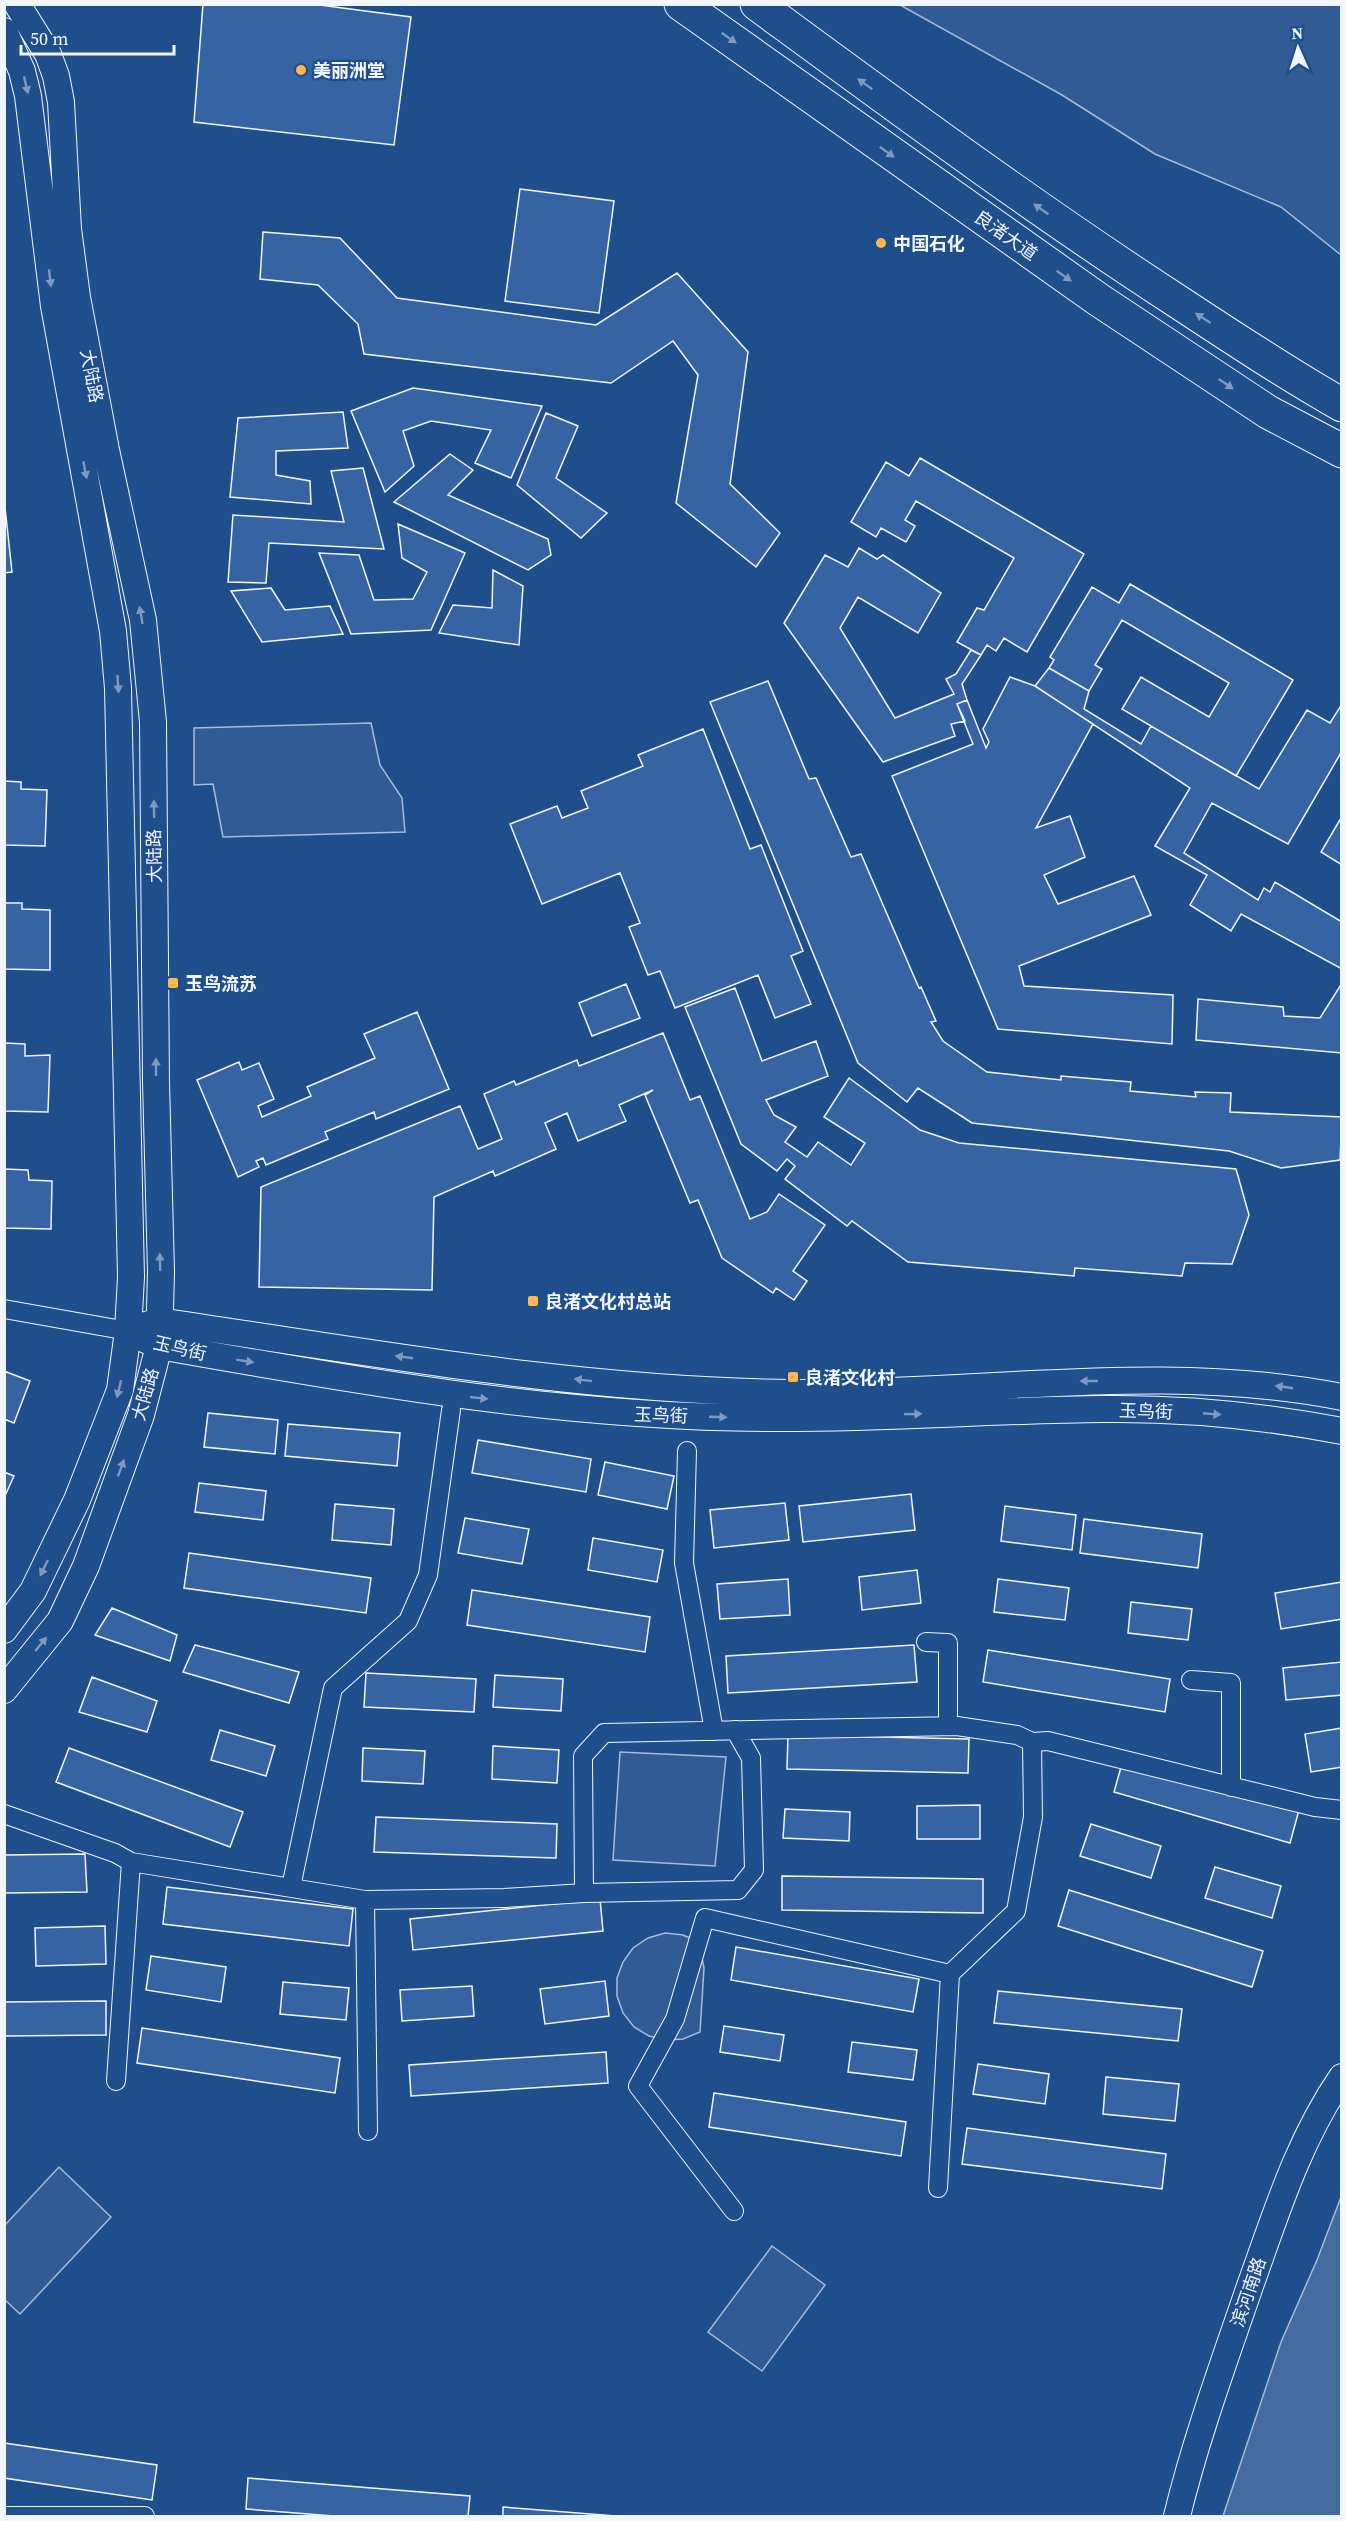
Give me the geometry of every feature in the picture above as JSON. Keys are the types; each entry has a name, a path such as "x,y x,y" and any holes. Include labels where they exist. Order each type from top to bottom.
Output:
{"highway":[{"name":"良渚大道","path":"681,4 1099,300 1268,412 1341,452"},
{"path":"757,4 922,126 1112,259 1294,378 1341,405"}],"main road":[{"name":"大陆路","path":"4,1690 60,1621 86,1566 141,1415 159,1333 161,1272 156,1082 153,722 142,620 77,297 68,229 61,102 56,76 48,54 16,4"},
{"name":"大陆路","path":"4,31 22,71 28,96 54,306 113,631 118,688 131,1276 128,1331 120,1390 77,1500 33,1591 4,1630"},
{"name":"玉鸟街","path":"128,1331 462,1365 641,1387 793,1393 911,1391 1061,1381 1197,1382 1278,1385 1341,1397"},
{"name":"玉鸟街","path":"159,1333 453,1396 638,1414 770,1418 1106,1409 1288,1420 1341,1431"},
{"name":"滨河南路","path":"1178,2517 1206,2414 1290,2173 1323,2104 1341,2077"}],"street":[{"path":"4,1309 128,1331"},
{"path":"291,1887 333,1688 408,1621 428,1575 451,1410"},
{"path":"687,1450 684,1563 714,1731"},
{"path":"926,1642 948,1643 948,1726"},
{"path":"1191,1680 1231,1683 1231,1787"},
{"path":"584,1893 583,1756 604,1733 948,1726 1017,1735 1032,1742 1048,1741 1315,1807 1341,1810"},
{"path":"4,1814 115,1853 131,1862 365,1900 738,1890 754,1870 751,1758 735,1730"},
{"path":"938,2188 950,1974 1016,1911 1034,1817 1032,1742"},
{"path":"116,2080 131,1862"},
{"path":"365,1900 368,2131"},
{"path":"734,2211 638,2086 675,2019 705,1918 950,1974"},
{"path":"4,2516 145,2517"}],"shaded area":[{"path":"900,5 1341,5 1341,255 1281,207 1155,154 1062,95"},
{"path":"371,723 380,765 402,798 405,832 223,837 213,784 194,785 194,728"},
{"path":"620,1752 726,1757 715,1866 613,1860"},
{"path":"665,1933 683,1935 699,1942 704,1968 700,2032 683,2039 666,2040 649,2036 634,2027 623,2013 617,1996 617,1978 623,1962 633,1948 648,1938"},
{"path":"59,2167 111,2217 20,2314 5,2300 5,2225"},
{"path":"1341,2197 1341,2516 1223,2516 1281,2342 1317,2260"},
{"path":"772,2246 825,2285 762,2371 708,2332"}],"building":[{"name":"美丽洲堂","path":"203,4 312,4 411,17 394,145 194,122"},
{"path":"520,189 614,201 599,313 505,301"},
{"path":"263,232 340,238 397,298 596,325 677,273 748,352 730,484 780,533 756,567 676,503 698,375 673,341 611,383 364,354 358,324 318,285 260,279"},
{"path":"413,388 542,406 511,478 475,463 491,430 431,421 403,431 414,466 385,492 351,411"},
{"path":"343,412 348,448 276,451 276,475 310,481 311,504 230,497 238,418"},
{"path":"546,413 578,426 556,478 607,513 581,538 517,485"},
{"path":"450,454 473,470 448,495 548,539 551,555 528,570 394,502"},
{"path":"920,458 1084,554 1027,652 1004,638 996,651 987,645 981,655 957,642 977,608 984,610 1014,558 916,501 905,520 915,526 906,542 881,528 876,537 851,522 886,462 909,476"},
{"path":"363,468 384,549 269,543 266,583 228,582 233,515 344,522 331,471"},
{"path":"4,498 12,572 4,573"},
{"path":"398,524 465,553 431,630 351,634 319,553 359,555 374,600 413,599 427,572 402,558"},
{"path":"859,548 877,559 883,555 941,593 918,633 858,597 840,628 895,718 954,694 946,679 956,674 971,650 981,655 962,684 967,700 957,704 965,721 951,724 955,736 883,762 784,623 825,555 848,567"},
{"path":"493,570 523,586 519,645 439,633 453,605 492,608"},
{"path":"1130,584 1293,680 1236,776 1122,709 1141,677 1209,717 1229,683 1122,620 1095,665 1102,669 1089,691 1049,668 1054,660 1050,657 1092,587 1119,603"},
{"path":"271,588 285,610 330,606 343,634 262,642 231,591"},
{"path":"1049,668 1089,691 1084,709 1141,744 1151,726 1259,789 1307,710 1330,723 1342,704 1342,751 1288,844 1212,803 1184,853 1258,900 1264,888 1270,892 1275,882 1342,922 1342,969 1241,914 1231,931 1190,905 1207,875 1155,846 1190,788 1035,686"},
{"path":"1010,677 1035,686 1093,724 1036,828 1070,816 1085,857 1044,875 1058,904 1134,876 1151,915 1019,966 1024,986 1173,995 1172,1044 998,1029 892,776 973,744 957,704 967,700 986,748 989,742 983,729"},
{"path":"768,681 809,779 816,778 851,857 861,854 919,988 921,987 936,1021 931,1022 943,1041 987,1072 1061,1080 1061,1076 1131,1082 1130,1091 1196,1097 1195,1092 1231,1093 1230,1112 1342,1117 1340,1160 1281,1168 1229,1151 972,1123 918,1088 907,1102 858,1063 710,702"},
{"path":"703,729 750,849 761,845 803,951 791,956 811,1004 775,1018 758,975 675,1008 660,971 648,975 629,927 640,923 620,873 542,904 510,824 557,806 562,818 588,808 581,791 643,766 638,755"},
{"path":"4,781 21,782 21,789 47,790 45,846 4,845"},
{"path":"1342,818 1342,865 1321,852"},
{"path":"4,903 22,903 22,909 50,910 50,970 4,969"},
{"path":"1342,983 1342,1053 1196,1040 1198,999 1283,1007 1284,1016 1320,1018"},
{"path":"626,984 640,1018 592,1036 579,1003"},
{"path":"735,988 762,1061 816,1041 828,1076 766,1100 774,1115 796,1127 785,1142 807,1157 818,1142 851,1165 865,1143 824,1117 849,1078 920,1130 959,1143 1236,1169 1249,1215 1232,1264 1185,1263 1182,1276 1075,1268 1074,1276 908,1262 852,1221 847,1226 785,1179 795,1166 787,1159 777,1171 741,1144 685,1007"},
{"path":"417,1012 449,1089 376,1119 374,1112 325,1132 328,1139 266,1165 263,1158 256,1161 259,1167 238,1177 197,1080 239,1062 242,1070 259,1063 274,1099 258,1106 262,1117 311,1096 307,1087 375,1058 364,1034"},
{"path":"663,1033 690,1100 700,1096 750,1219 767,1212 779,1194 825,1225 793,1271 807,1281 794,1300 776,1288 773,1293 722,1258 698,1200 690,1203 645,1095 653,1090 619,1105 626,1121 578,1141 567,1113 545,1123 556,1149 495,1176 493,1171 434,1197 432,1290 259,1287 261,1187 460,1106 478,1149 502,1139 484,1094 514,1081 516,1085 577,1060 579,1066"},
{"path":"4,1043 25,1044 25,1056 50,1055 48,1112 4,1111"},
{"path":"4,1169 28,1170 29,1180 52,1181 51,1229 4,1228"},
{"path":"4,1371 30,1381 14,1423 4,1419"},
{"path":"208,1413 278,1420 275,1454 204,1447"},
{"path":"288,1424 400,1433 397,1466 285,1456"},
{"path":"478,1440 591,1459 586,1492 472,1473"},
{"path":"605,1462 674,1476 667,1509 598,1495"},
{"path":"4,1472 14,1476 4,1498"},
{"path":"199,1483 266,1491 263,1520 195,1512"},
{"path":"911,1494 915,1530 803,1542 799,1506"},
{"path":"785,1503 789,1540 714,1548 710,1510"},
{"path":"335,1504 394,1509 391,1545 332,1540"},
{"path":"1005,1506 1076,1515 1072,1550 1001,1541"},
{"path":"465,1518 529,1529 522,1564 458,1553"},
{"path":"1084,1519 1202,1534 1198,1568 1080,1553"},
{"path":"593,1538 663,1550 657,1582 588,1570"},
{"path":"189,1553 371,1578 366,1613 184,1588"},
{"path":"917,1570 921,1603 862,1610 859,1577"},
{"path":"788,1579 790,1615 720,1619 717,1584"},
{"path":"998,1579 1069,1588 1065,1620 994,1612"},
{"path":"1342,1582 1342,1619 1281,1629 1275,1593"},
{"path":"472,1590 650,1617 645,1652 467,1625"},
{"path":"1131,1602 1192,1609 1188,1640 1128,1633"},
{"path":"112,1608 177,1635 170,1661 95,1635"},
{"path":"195,1645 299,1672 289,1703 183,1672"},
{"path":"914,1645 917,1682 728,1693 726,1656"},
{"path":"988,1650 1170,1679 1165,1712 983,1682"},
{"path":"1342,1662 1342,1695 1286,1700 1283,1668"},
{"path":"366,1673 476,1679 474,1712 364,1707"},
{"path":"495,1675 563,1679 561,1711 493,1707"},
{"path":"92,1677 157,1701 147,1732 79,1712"},
{"path":"1342,1728 1342,1767 1311,1772 1305,1734"},
{"path":"220,1730 275,1746 266,1776 211,1760"},
{"path":"788,1735 969,1739 968,1773 787,1769"},
{"path":"493,1746 559,1750 557,1783 492,1779"},
{"path":"69,1748 243,1812 230,1847 56,1782"},
{"path":"363,1748 425,1751 423,1784 362,1781"},
{"path":"1123,1760 1299,1810 1290,1843 1114,1792"},
{"path":"980,1805 980,1839 917,1839 917,1806"},
{"path":"785,1809 850,1812 849,1841 783,1838"},
{"path":"376,1817 557,1824 556,1858 374,1852"},
{"path":"1091,1824 1161,1846 1151,1878 1080,1856"},
{"path":"85,1854 87,1892 4,1893 4,1855"},
{"path":"1215,1867 1281,1886 1272,1918 1205,1898"},
{"path":"782,1876 983,1879 983,1913 782,1910"},
{"path":"167,1887 353,1909 349,1946 163,1924"},
{"path":"1069,1890 1263,1951 1252,1987 1058,1926"},
{"path":"600,1899 603,1931 413,1950 410,1919"},
{"path":"105,1926 106,1964 36,1966 35,1928"},
{"path":"736,1947 919,1979 913,2012 731,1980"},
{"path":"151,1956 226,1967 221,2002 146,1990"},
{"path":"605,1981 609,2016 545,2024 540,1989"},
{"path":"283,1982 349,1988 346,2020 280,2014"},
{"path":"472,1986 474,2016 402,2021 400,1990"},
{"path":"998,1991 1182,2009 1178,2041 994,2023"},
{"path":"106,2001 106,2035 4,2036 4,2002"},
{"path":"724,2026 784,2035 780,2061 720,2052"},
{"path":"142,2028 340,2058 335,2093 137,2063"},
{"path":"852,2042 917,2050 913,2080 848,2072"},
{"path":"606,2052 608,2083 411,2096 409,2065"},
{"path":"978,2064 1049,2074 1045,2104 973,2094"},
{"path":"1106,2077 1179,2084 1175,2121 1103,2114"},
{"path":"714,2093 906,2122 901,2156 709,2127"},
{"path":"967,2128 1166,2154 1162,2189 962,2164"},
{"path":"4,2443 157,2465 152,2500 4,2478"},
{"path":"248,2478 470,2496 468,2516 334,2516 246,2509"},
{"path":"503,2507 616,2516 503,2516"}],"place":[{"name":"美丽洲堂","path":"301,70"},
{"name":"中国石化","path":"881,243"},
{"name":"玉鸟流苏","path":"173,983"},
{"name":"良渚文化村总站","path":"533,1301"},
{"name":"良渚文化村","path":"793,1377"}]}
